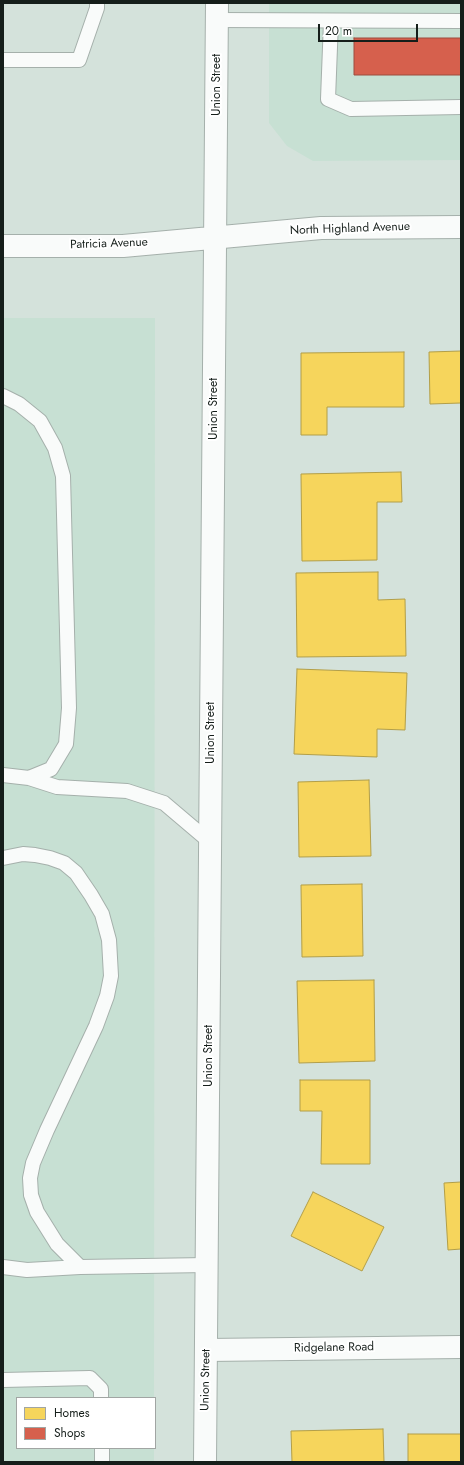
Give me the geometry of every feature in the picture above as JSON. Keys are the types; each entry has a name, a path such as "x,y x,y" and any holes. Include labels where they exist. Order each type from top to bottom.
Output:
{"street":[{"name":"Union Street","path":"205,1462 217,12"},
{"name":"North Highland Avenue","path":"215,238 321,228 461,227"},
{"name":"Patricia Avenue","path":"3,246 123,246 215,238"},
{"name":"Ridgelane Road","path":"206,1350 461,1347"}],"lane":[{"path":"3,60 79,60 97,8 97,3"},
{"path":"217,12 331,21 461,21"},
{"path":"331,21 328,99 351,110 461,107"},
{"path":"3,396 19,404 40,421 55,448 63,476 69,708 66,744 51,768 29,778"},
{"path":"3,775 29,778 57,787 127,791 164,803 210,842"},
{"path":"3,858 23,854 50,858 64,863 76,873 91,895 102,914 109,940 111,976 107,996 96,1026 33,1163 30,1178 31,1195 37,1212 57,1244 80,1267"},
{"path":"3,1267 27,1270 80,1267 207,1265"},
{"path":"3,1380 90,1378 101,1389 101,1397"},
{"path":"102,1449 102,1462"}],"shaded area":[{"path":"269,3 461,3 461,160 313,161 287,146 269,123"},
{"path":"3,318 155,318 154,1397 16,1397 16,1449 154,1449 154,1462 3,1462"}],"building: Homes":[{"path":"461,351 461,403 430,404 429,352"},
{"path":"404,352 404,407 327,407 327,435 301,435 301,353"},
{"path":"401,472 402,502 377,502 377,560 302,561 301,474"},
{"path":"378,572 378,600 405,599 406,656 297,657 296,573"},
{"path":"297,669 407,673 405,730 377,729 377,757 294,754"},
{"path":"369,780 371,856 299,857 298,782"},
{"path":"362,884 363,956 302,957 301,885"},
{"path":"374,980 375,1061 299,1063 297,981"},
{"path":"300,1080 370,1080 370,1164 321,1164 322,1111 300,1111"},
{"path":"461,1182 461,1249 448,1250 444,1183"},
{"path":"313,1192 384,1227 362,1271 291,1236"},
{"path":"383,1429 384,1462 292,1462 291,1431"},
{"path":"408,1434 461,1434 461,1462 408,1462"}],"building: Shops":[{"path":"354,38 461,38 461,75 354,75"}]}
